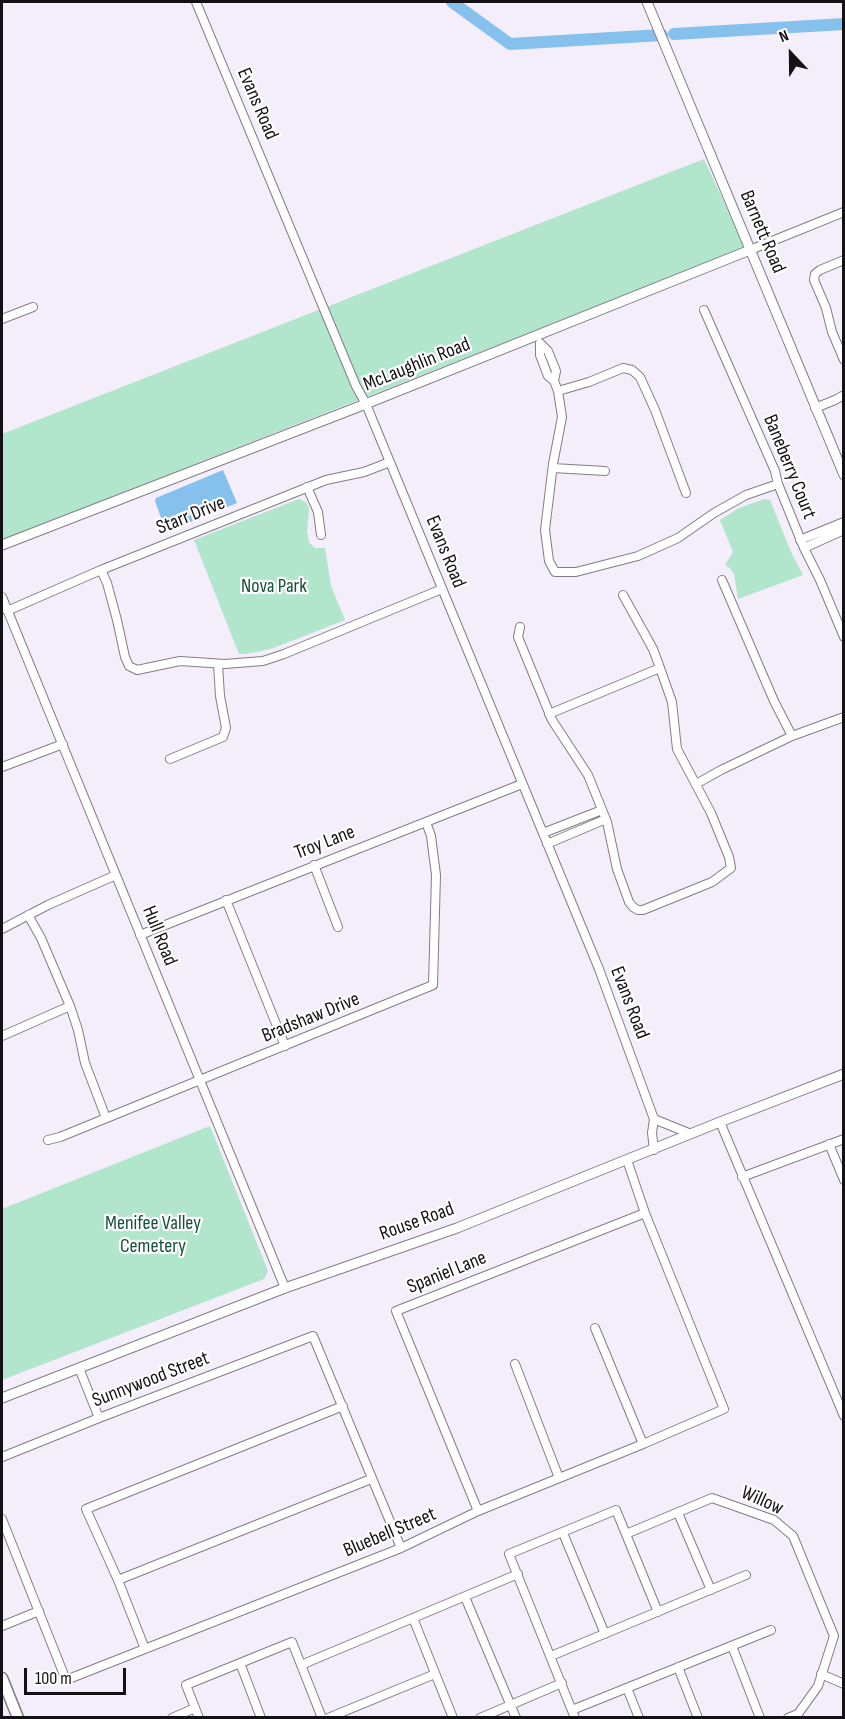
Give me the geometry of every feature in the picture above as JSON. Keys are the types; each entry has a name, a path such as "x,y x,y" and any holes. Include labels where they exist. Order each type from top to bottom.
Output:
{"main road":[{"path":"2,1678 18,1718"}],"street":[{"name":"Evans Road","path":"196,2 356,386 366,404 598,969 654,1119 652,1133 654,1149"},
{"name":"Barnett Road","path":"647,3 843,475"},
{"name":"McLaughlin Road","path":"2,545 538,340 843,212"},
{"path":"843,260 820,270 815,274 814,280 843,360"},
{"path":"2,319 33,307"},
{"name":"Baneberry Court","path":"704,310 775,471 802,544 820,580 843,637"},
{"path":"538,340 548,351 556,371 554,381 562,417 545,530 549,561 555,572 576,572 638,556 678,538 714,513 746,495 778,484"},
{"path":"558,391 589,382 623,368 632,370 640,377 655,410 686,493"},
{"path":"816,408 843,395"},
{"name":"Starr Drive","path":"7,611 44,597 101,570 307,487 390,462"},
{"path":"553,468 605,471"},
{"path":"307,487 318,512 321,535"},
{"path":"802,544 843,522"},
{"path":"802,544 843,530"},
{"path":"101,570 107,584 125,657 129,666 137,670 180,661 218,664 262,661 442,589"},
{"path":"722,580 774,701 792,736"},
{"path":"520,627 518,637 549,714 588,775 606,819 621,882 629,902 633,908 643,910 712,882 731,868 729,857 711,813 677,748 672,702 653,649 623,595"},
{"name":"Hull Road","path":"2,597 285,1288"},
{"path":"170,759 223,737 226,728 220,696 218,664"},
{"path":"549,714 660,668"},
{"path":"696,784 792,736 843,717"},
{"path":"2,767 63,744"},
{"name":"Troy Lane","path":"140,935 522,784"},
{"path":"543,833 602,810"},
{"path":"547,844 606,819"},
{"name":"Bradshaw Drive","path":"48,1140 433,985 436,875 431,836 426,822"},
{"path":"314,865 338,927"},
{"path":"2,930 28,915 116,875"},
{"path":"226,900 285,1046"},
{"path":"28,915 41,938 70,1006 85,1063 106,1118"},
{"path":"2,1036 70,1006"},
{"name":"Rouse Road","path":"2,1398 285,1288 457,1228 843,1074"},
{"path":"654,1119 691,1134"},
{"path":"720,1122 843,1416"},
{"path":"742,1178 843,1139"},
{"path":"829,1144 843,1180"},
{"path":"627,1160 645,1213"},
{"name":"Bluebell Street","path":"39,1611 66,1680 401,1548 478,1511 724,1409 645,1213"},
{"name":"Spaniel Lane","path":"478,1511 396,1311 645,1213"},
{"path":"596,1328 643,1444"},
{"name":"Sunnywood Street","path":"2,1457 314,1336 343,1406"},
{"path":"514,1364 559,1478"},
{"path":"79,1368 99,1418"},
{"path":"145,1649 118,1580 86,1509 343,1406 401,1548"},
{"path":"118,1580 371,1479"},
{"name":"Willow","path":"626,1534 712,1498 774,1520 793,1536 834,1636 818,1686 798,1714 788,1718"},
{"path":"658,1612 616,1510 509,1554 574,1714 627,1688 771,1630"},
{"path":"678,1513 711,1590"},
{"path":"2,1519 39,1611 2,1626"},
{"path":"563,1533 605,1634"},
{"path":"301,1665 518,1574"},
{"path":"551,1656 746,1575"},
{"path":"465,1597 516,1718"},
{"path":"413,1618 453,1718"},
{"path":"199,1718 186,1685 292,1642 322,1718"},
{"path":"732,1646 760,1718"},
{"path":"240,1663 261,1718"},
{"path":"678,1667 698,1718"},
{"path":"328,1718 435,1674"},
{"path":"821,1674 843,1684"},
{"path":"480,1718 562,1683"},
{"path":"627,1688 639,1718"},
{"path":"172,1718 195,1708"}],"green space":[{"path":"704,159 745,248 2,540 2,434"},
{"name":"Nova Park","path":"299,499 306,502 309,509 307,532 309,542 315,548 325,548 331,586 345,620 271,649 239,654 194,540"},
{"path":"764,499 770,500 803,575 738,599 734,574 725,565 733,552 720,520 739,508"},
{"name":"Menifee Valley Cemetery","path":"210,1126 268,1271 264,1279 2,1380 2,1209"}],"water":[{"path":"223,470 237,503 166,532 155,501 156,498"}],"waterway":[{"path":"452,2 510,44 662,35"},
{"path":"674,34 844,24"}]}
